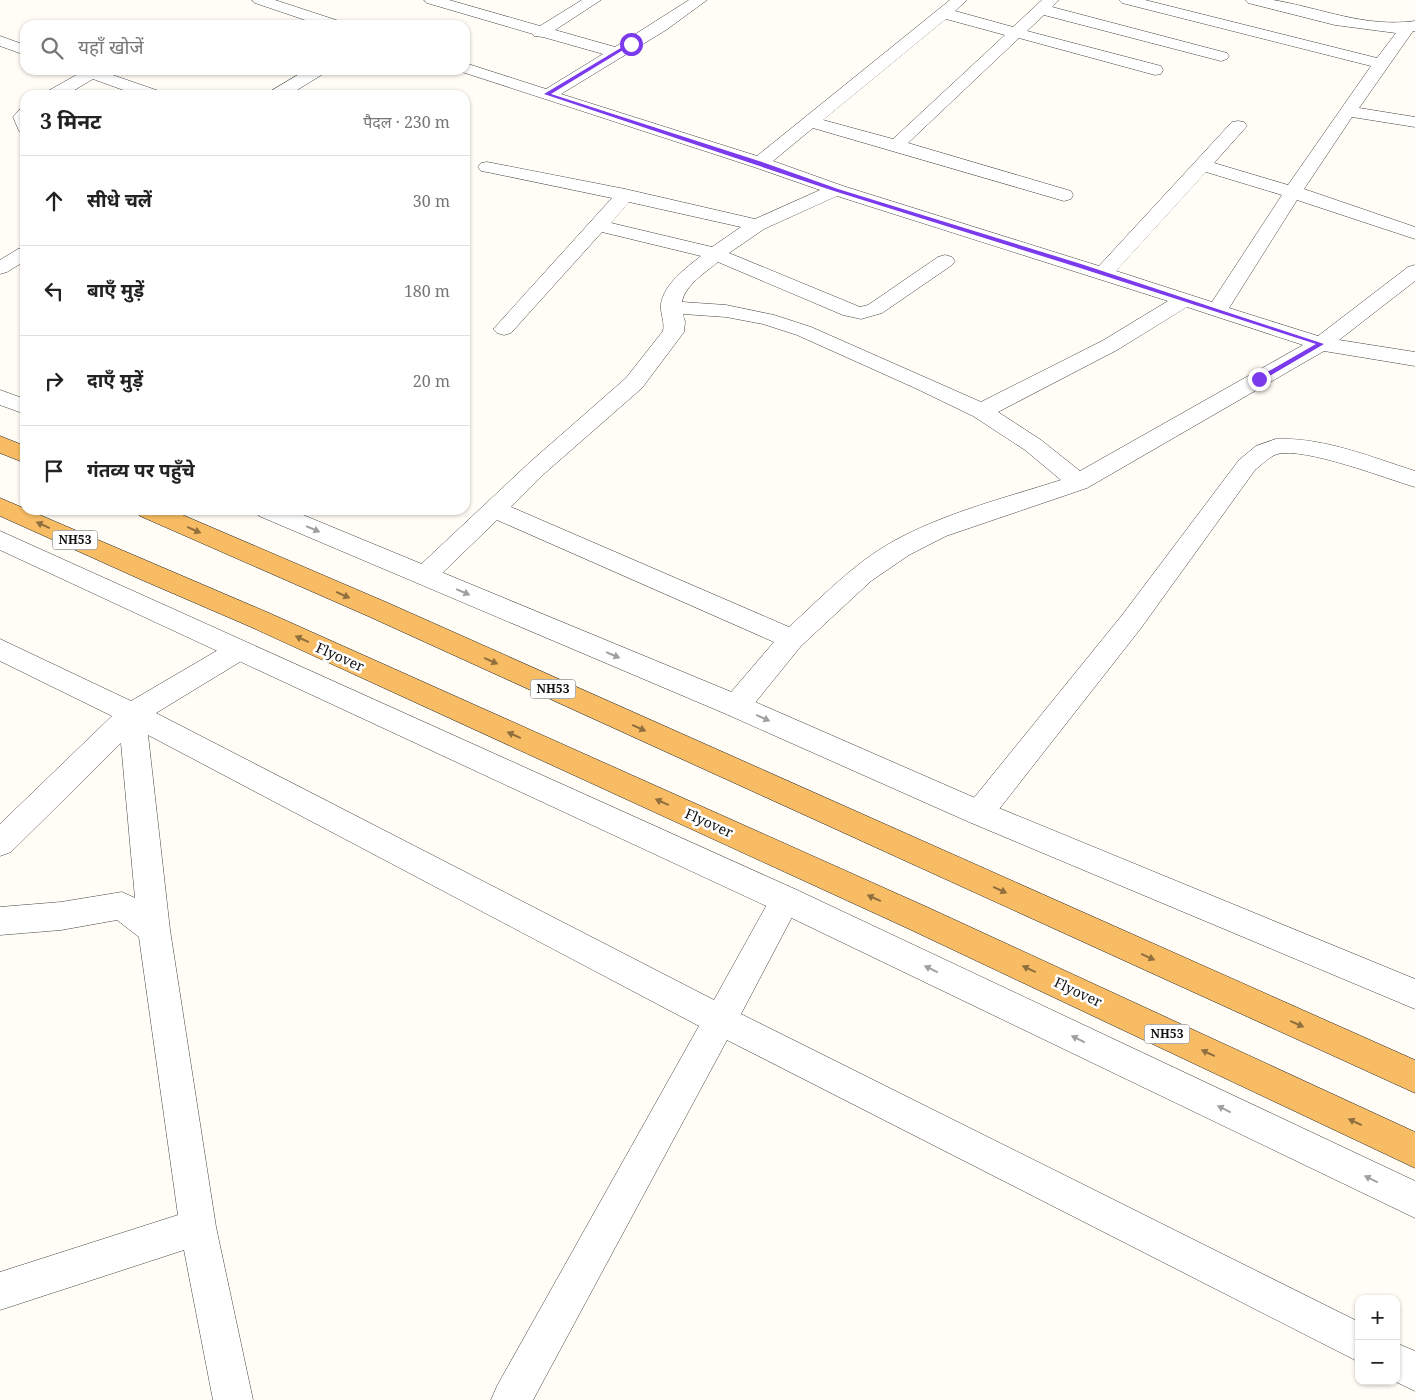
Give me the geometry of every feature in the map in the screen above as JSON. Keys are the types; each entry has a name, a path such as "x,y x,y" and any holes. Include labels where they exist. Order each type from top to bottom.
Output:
{"highway":[{"path":"0,444 20,454"},
{"name":"Flyover","path":"0,506 151,574 260,620 918,918 1415,1150"},
{"name":"NH53","path":"160,515 379,610 1415,1077"}],"street":[{"path":"260,0 321,20"},
{"path":"432,0 540,33 616,53"},
{"path":"540,33 593,0"},
{"path":"546,94 660,27 699,0"},
{"path":"760,163 959,0"},
{"path":"1126,0 1372,77"},
{"path":"1252,0 1318,16 1376,26 1411,27"},
{"path":"1318,16 1330,0"},
{"path":"896,145 1046,5 1222,56"},
{"path":"944,13 1155,70"},
{"path":"1217,310 1348,111 1411,27"},
{"path":"0,41 20,48"},
{"path":"470,70 760,163 836,190 1321,344 1415,359"},
{"path":"61,90 83,75"},
{"path":"96,75 139,90"},
{"path":"285,90 308,75"},
{"path":"1348,111 1415,122"},
{"path":"810,122 1064,194"},
{"path":"1103,274 1238,126"},
{"path":"1202,165 1293,192 1415,233"},
{"path":"487,167 625,195 757,225"},
{"path":"424,576 536,468 634,383 673,332 675,322 671,307 673,296 688,277 716,254 757,225 836,190"},
{"path":"504,329 625,195"},
{"path":"597,225 716,254 850,311 861,313 875,309 945,261"},
{"path":"0,268 20,256"},
{"path":"736,706 792,639 862,575 900,549 937,530 1079,482 1321,344 1415,271"},
{"path":"981,411 1114,345 1184,300"},
{"path":"671,307 726,311 767,319 804,331 923,383 981,411 1033,445 1079,482"},
{"path":"0,397 20,405"},
{"path":"979,813 1132,621 1247,465 1260,453 1277,446 1297,447 1415,479"},
{"path":"493,509 792,639"},
{"path":"280,515 736,706 979,813 1415,994"},
{"path":"0,540 786,900 1415,1200"},
{"path":"0,650 132,714 720,1020 1355,1341"},
{"path":"0,843 132,714 240,650"},
{"path":"132,714 154,930 198,1227 233,1400"},
{"path":"512,1400 786,900"},
{"path":"0,922 61,916 122,906 154,930"},
{"path":"0,1292 198,1227"},
{"path":"1400,1364 1415,1371"}],"route":[{"path":"631,44 546,94 760,163 836,190 1321,344 1259,379"}]}
